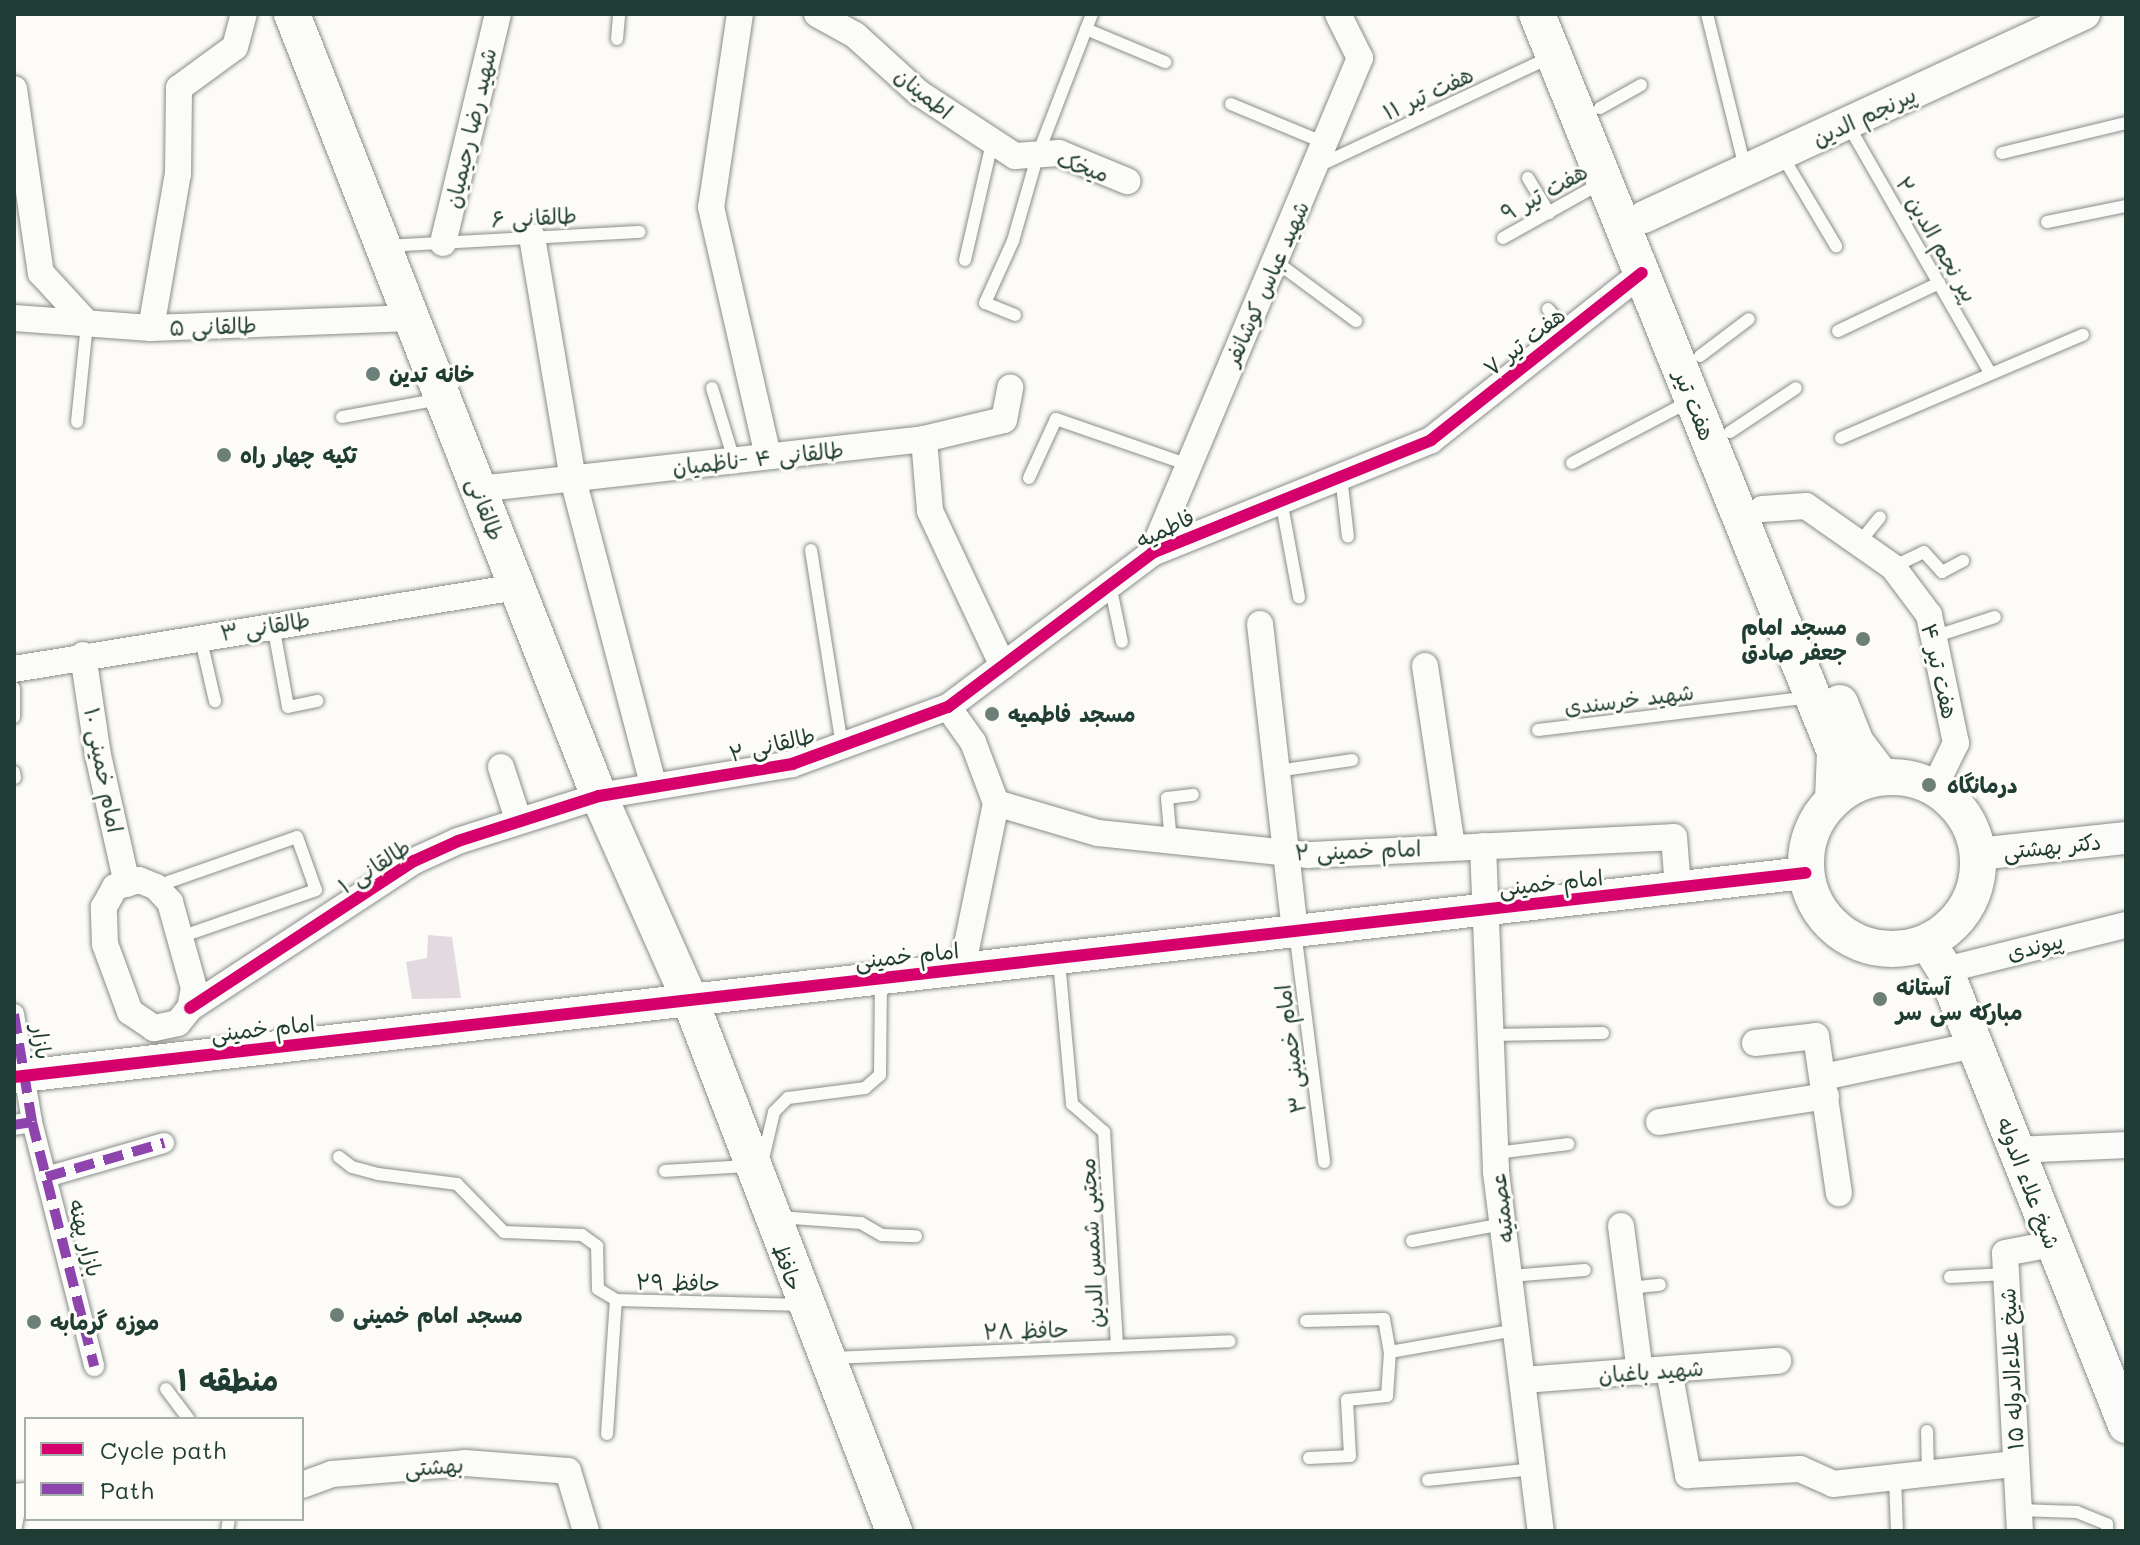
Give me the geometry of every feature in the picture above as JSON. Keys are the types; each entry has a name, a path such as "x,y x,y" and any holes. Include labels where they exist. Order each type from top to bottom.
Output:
{"main road":[{"name":"طالقانی","path":"292,14 599,796 690,1000"},
{"name":"هفت تیر","path":"1537,14 1605,181 1634,222 1700,356 1856,743 1882,777"},
{"name":"هفت تیر","path":"1562,14 1600,108 1634,222 1642,273 1835,752 1833,799"},
{"path":"1882,777 1909,778 1934,788 1963,816 1978,854 1977,881 1967,906 1950,927 1936,956 1849,939 1827,922 1812,899 1805,873 1806,846 1816,820 1833,799 1882,777"},
{"name":"شیخ علاء الدوله","path":"1936,956 1975,1045 2052,1244 2116,1372 2126,1425"},
{"name":"حافظ","path":"690,1000 803,1305 894,1531"}],"street":[{"path":"151,328 178,174 179,88 235,47 244,14"},
{"name":"شهید رضا رحیمیان","path":"443,243 498,14"},
{"path":"740,14 711,207 768,456"},
{"name":"اطمینان","path":"817,14 855,35 919,93 992,143 1015,156 1038,154"},
{"name":"شهید عباس کوشانفر","path":"1152,553 1322,155 1360,58 1338,14"},
{"name":"پیرنجم الدین","path":"1634,222 2080,15"},
{"path":"14,89 21,186 41,273 87,323"},
{"name":"میخک","path":"1038,154 1059,153 1127,181"},
{"path":"532,237 573,479 654,787"},
{"name":"هفت تیر ۷","path":"1431,440 1642,273"},
{"name":"طالقانی ۵","path":"14,318 151,328 412,318"},
{"name":"طالقانی ۴ -ناظمیان","path":"479,489 924,439 1004,420 1010,388"},
{"path":"924,439 930,511 1003,666"},
{"name":"فاطمیه","path":"948,707 1152,553 1431,440"},
{"name":"هفت تیر ۴","path":"1762,509 1806,506 1893,567 1929,615 1956,743 1934,788"},
{"name":"طالقانی ۳","path":"14,669 83,655 517,587"},
{"path":"1260,624 1295,931"},
{"name":"امام خمینی ۱۰","path":"83,655 98,755 127,884"},
{"path":"1425,666 1452,846"},
{"path":"948,707 973,742 996,803 962,969"},
{"name":"طالقانی ۲","path":"599,796 792,764 948,707"},
{"path":"501,767 518,819"},
{"name":"طالقانی ۱","path":"127,884 115,887 104,907 105,944 130,1012 154,1028 178,1023 190,1008 414,861 518,819 599,796"},
{"name":"امام خمینی ۲","path":"996,803 1098,833 1286,853 1674,837 1678,888"},
{"name":"دکتر بهشتی","path":"1978,854 2126,838"},
{"name":"عصمتیه","path":"1483,846 1496,1153 1541,1531"},
{"name":"امام خمینی","path":"18,1076 1805,873"},
{"path":"127,884 139,880 156,887 170,902 194,988 190,1008"},
{"name":"پیوندی","path":"1936,956 2126,925"},
{"name":"بازار","path":"14,1014 23,1123"},
{"path":"1755,1043 1816,1036 1839,1193"},
{"path":"1659,1122 1825,1086 1975,1045"},
{"name":"بازار پهنه","path":"23,1123 46,1177 94,1366"},
{"path":"46,1177 164,1143"},
{"path":"2016,1150 2126,1145"},
{"path":"1621,1226 1640,1372"},
{"name":"شیخ علاءالدوله ۱۵","path":"2019,1520 2005,1253 2052,1244"},
{"name":"شهید باغبان","path":"1523,1380 1778,1361"},
{"path":"1669,1370 1688,1475 1800,1469 1833,1484 2015,1464"},
{"name":"بهشتی","path":"304,1484 332,1474 465,1463 568,1471 586,1531"}],"lane":[{"path":"617,39 619,14"},
{"path":"1015,315 985,303 1013,241 1038,154 1092,14"},
{"path":"1707,14 1745,171"},
{"path":"1086,29 1165,62"},
{"name":"هفت تیر ۱۱","path":"1322,155 1554,56"},
{"path":"1600,108 1641,85"},
{"path":"1231,104 1322,155"},
{"name":"پیر نجم الدین ۲","path":"1847,123 1991,374"},
{"path":"2002,153 2126,123"},
{"path":"965,260 992,143"},
{"path":"1781,154 1836,246"},
{"path":"1528,178 1549,213"},
{"name":"هفت تیر ۹","path":"1503,238 1605,181"},
{"path":"2047,222 2126,206"},
{"name":"طالقانی ۶","path":"383,246 640,232"},
{"path":"1275,260 1356,321"},
{"path":"1838,331 1939,283"},
{"path":"1548,309 1567,332"},
{"path":"1700,356 1749,319"},
{"path":"77,422 87,323"},
{"path":"1841,438 2083,335"},
{"path":"712,388 734,460"},
{"path":"1730,432 1796,388"},
{"path":"342,417 410,408 443,398"},
{"path":"1572,463 1693,399"},
{"path":"1029,478 1056,419 1189,465"},
{"path":"1341,476 1348,537"},
{"path":"1281,500 1299,597"},
{"path":"1859,543 1880,517"},
{"path":"811,550 842,746"},
{"path":"1893,567 1924,552 1942,572 1963,561"},
{"path":"1110,585 1122,642"},
{"path":"1933,637 1995,617"},
{"path":"273,625 288,707 317,701"},
{"path":"200,636 215,701"},
{"path":"14,688 14,717"},
{"name":"شهید خرسندی","path":"1538,730 1812,696"},
{"path":"1277,771 1352,760"},
{"path":"1171,842 1167,798 1193,795"},
{"path":"156,887 297,837 316,890 180,937"},
{"name":"امام خمینی ۳","path":"1295,931 1324,1162"},
{"name":"مجتبی شمس الدین","path":"1059,958 1072,1104 1104,1132 1117,1346"},
{"path":"760,1191 765,1138 774,1112 788,1098 865,1088 880,1075 880,978"},
{"path":"1492,1035 1603,1033"},
{"path":"1496,1153 1568,1144"},
{"name":"حافظ ۲۹","path":"339,1157 352,1167 378,1174 457,1184 504,1232 582,1235 597,1246 598,1289 616,1300 803,1305"},
{"path":"665,1171 760,1191 861,1223 882,1235 916,1236"},
{"path":"1412,1241 1503,1224"},
{"path":"1510,1276 1585,1270"},
{"name":"شیخ علاءالدوله ۱۵","path":"1950,1277 2006,1274"},
{"path":"1629,1288 1660,1285"},
{"path":"607,1434 616,1300"},
{"path":"1306,1321 1384,1319 1390,1352 1387,1396 1347,1400 1350,1456 1309,1458"},
{"path":"1390,1352 1517,1330"},
{"name":"حافظ ۲۸","path":"824,1358 1230,1341"},
{"path":"166,1389 187,1417"},
{"path":"1927,1431 1928,1473"},
{"path":"1895,1477 1897,1531"},
{"path":"1428,1480 1536,1479"},
{"path":"15,1531 21,1496"},
{"path":"2019,1520 2077,1512 2107,1524 2107,1531"}],"building":[{"path":"428,935 452,937 461,998 412,999 406,962 427,958"}],"marked path":[{"path":"14,1014 32,1122 14,1125"},
{"path":"32,1122 94,1366"},
{"path":"46,1177 164,1143"}],"cycle path":[{"path":"190,1008 414,861 458,841 599,796 792,764 948,707 1152,553 1431,440 1642,273"},
{"path":"14,1077 1805,873"}],"place":[{"name":"خانه تدین","path":"373,374"},
{"name":"تکیه چهار راه","path":"224,455"},
{"name":"مسجد امام جعفر صادق","path":"1863,639"},
{"name":"مسجد فاطمیه","path":"992,714"},
{"name":"درمانگاه","path":"1929,785"},
{"name":"آستانه مبارکه سی سر","path":"1880,999"},
{"name":"مسجد امام خمینی","path":"337,1315"},
{"name":"موزه گرمابه","path":"34,1322"}],"district":[{"name":"منطقه ۱","path":"228,1379"}]}
